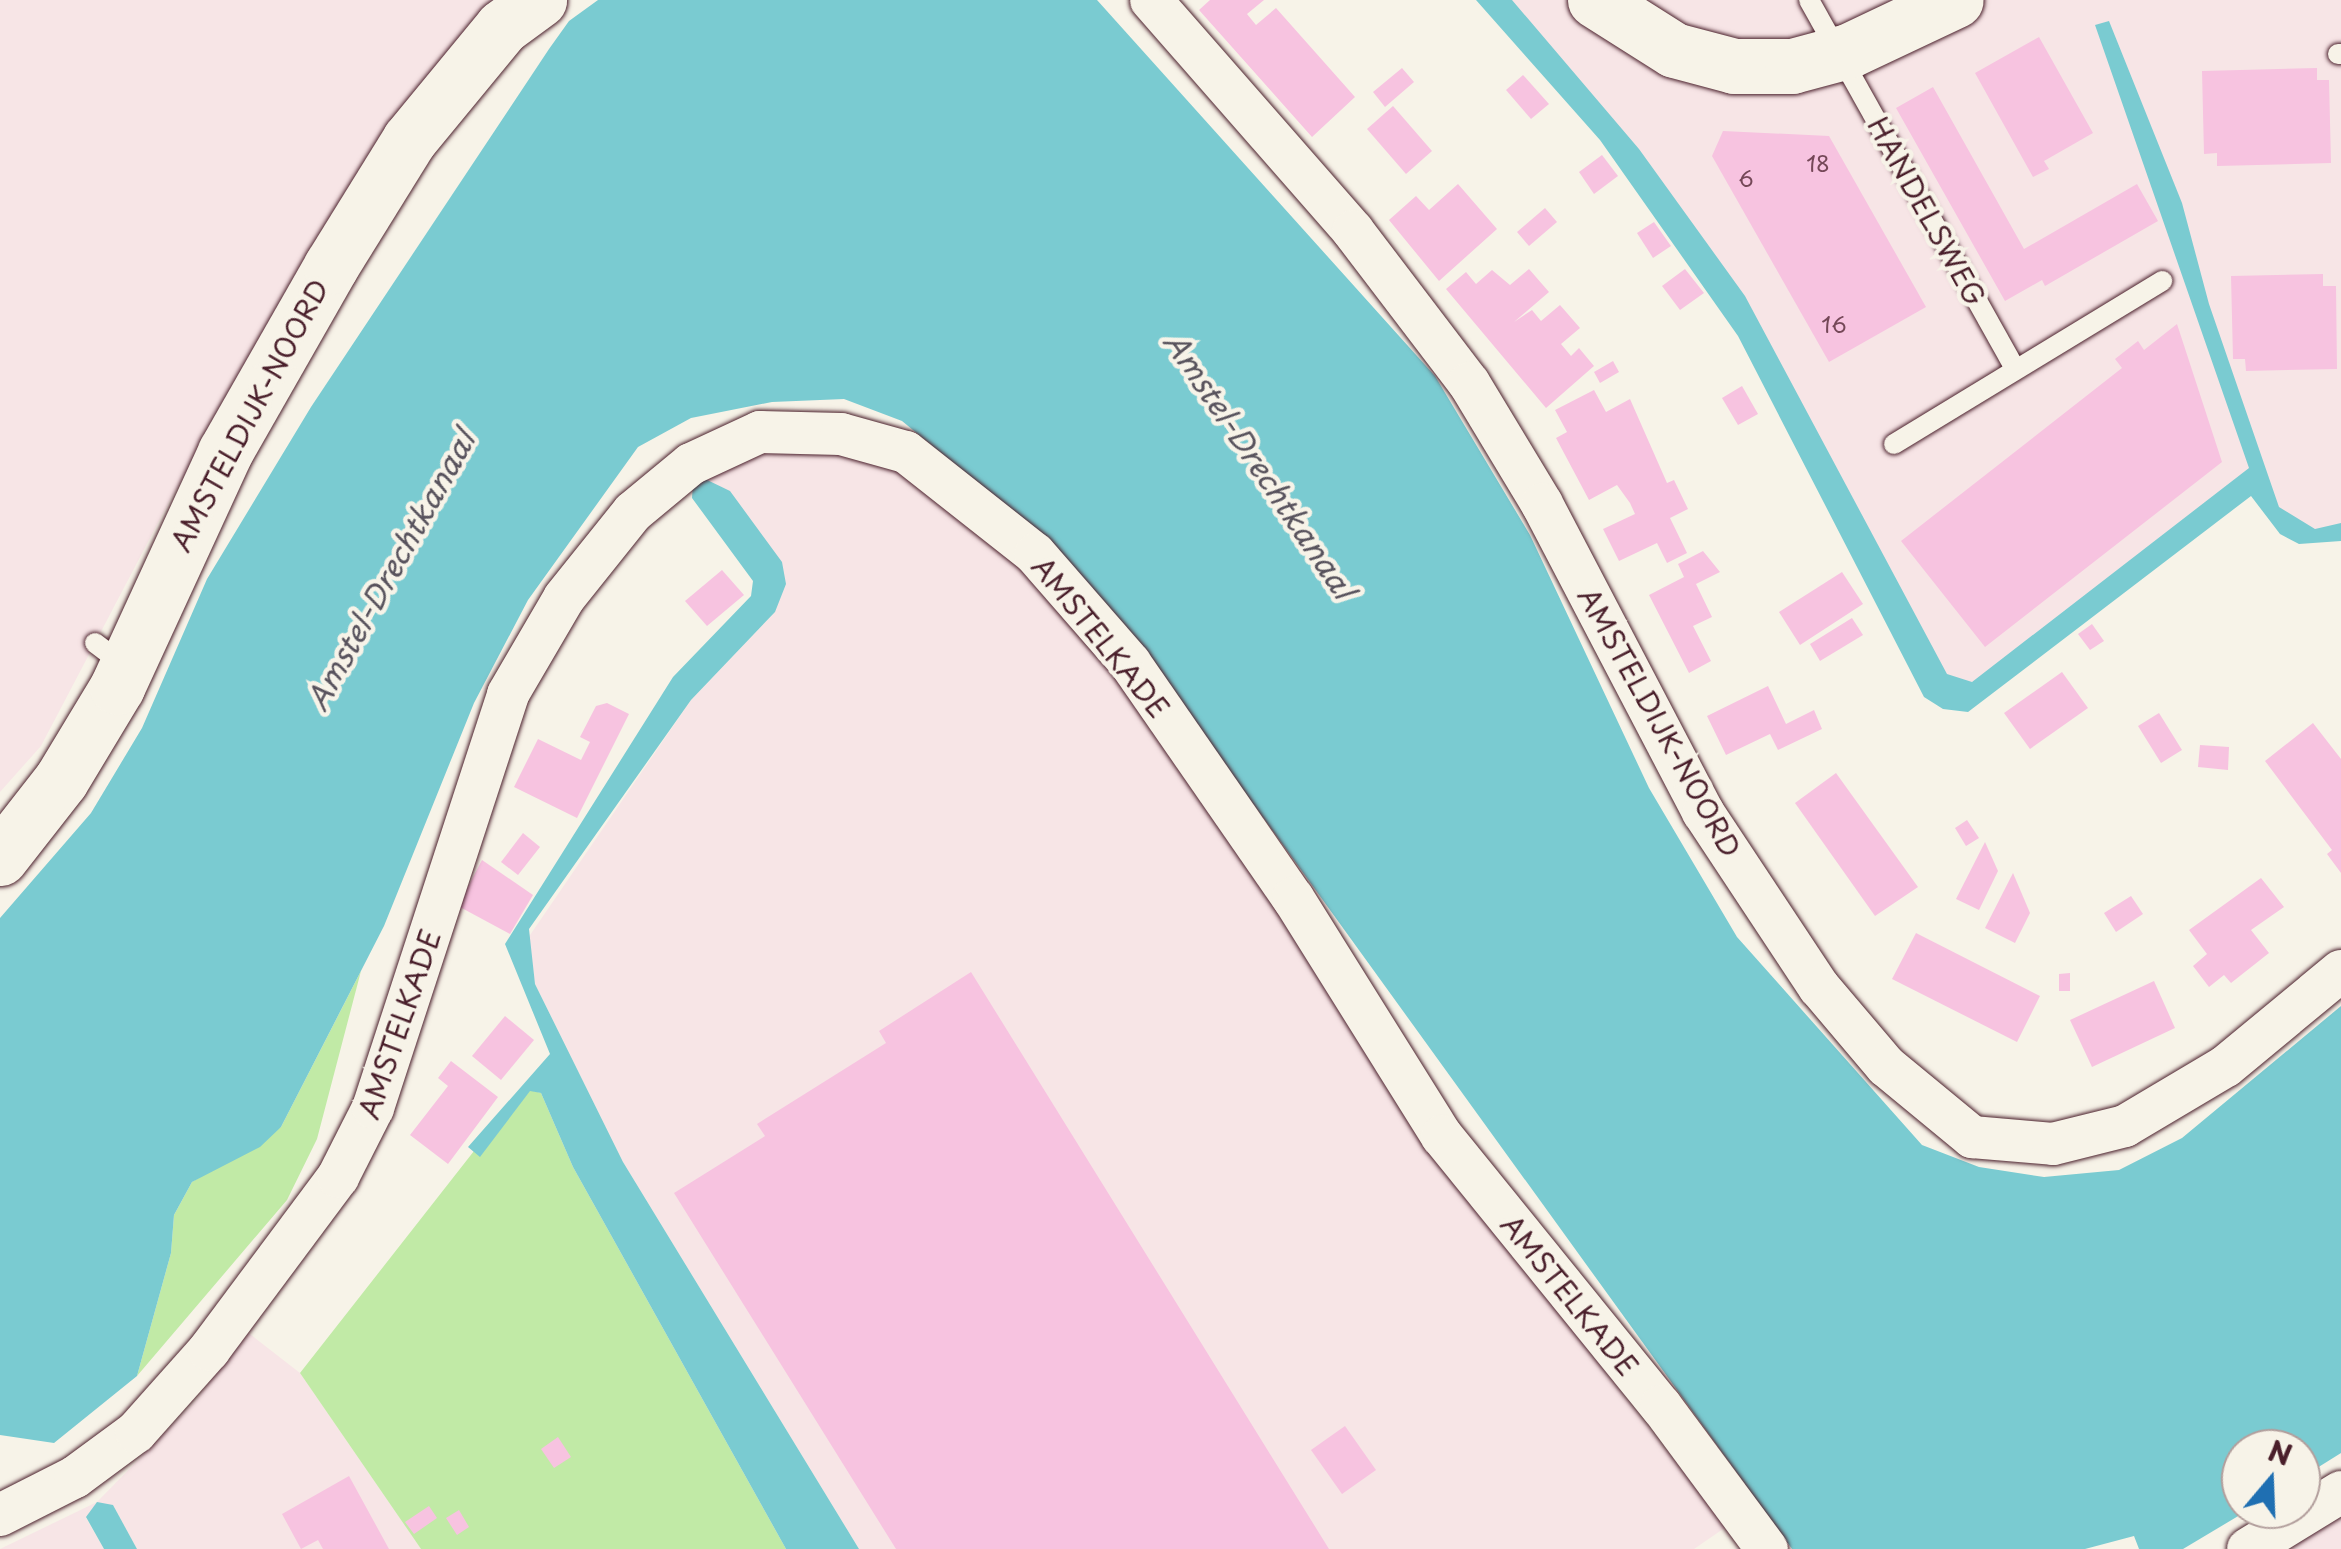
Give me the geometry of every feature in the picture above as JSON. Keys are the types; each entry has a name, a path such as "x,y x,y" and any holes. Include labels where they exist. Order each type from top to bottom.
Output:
{"street":[{"name":"AMSTELDIJK-NOORD","path":"0,858 61,780 110,654 330,266 409,140 502,27 539,0"},
{"name":"AMSTELDIJK-NOORD","path":"1151,0 1353,231 1469,383 1542,504 1703,812 1819,987 1886,1066 1972,1137 2053,1144 2125,1126 2226,1066 2341,970"},
{"path":"1595,0 1674,50 1734,66 1792,66 1838,54 1956,0"},
{"name":"AMSTELKADE","path":"0,1515 75,1478 136,1432 210,1350 338,1177 373,1108 508,694 564,598 633,512 690,464 760,432 842,434 906,452 1036,554 1130,663 1293,898 1442,1136 1662,1406 1766,1549"},
{"path":"2248,1549 2341,1492"}],"lane":[{"name":"HANDELSWEG","path":"1808,0 2015,370"},
{"path":"1894,444 2162,281"}],"shaded area":[{"path":"0,0 505,0 383,139 170,500 41,746 0,792"},
{"path":"1492,0 2341,0 2341,528 2300,536 2249,487 1965,701 1929,688 1737,303"},
{"path":"798,444 914,472 1032,569 1120,670 1542,1291 1726,1527 1694,1549 859,1549 623,1162 535,984 528,938 691,700 775,612 701,477 754,451"},
{"path":"246,1331 300,1373 421,1549 137,1549 113,1505 86,1518 104,1549 0,1549 97,1502 196,1401"},
{"path":"2341,1510 2341,1549 2279,1549 2311,1529 2321,1529 2321,1523"}],"green space":[{"path":"361,971 317,1139 287,1200 137,1376 171,1253 174,1215 192,1182 281,1127"},
{"path":"530,1090 541,1093 573,1167 786,1549 421,1549 300,1373 474,1151 480,1156"}],"water":[{"name":"Amstel-Drechtkanaal","path":"598,0 1097,0 1435,376 1530,535 1649,788 1737,937 1922,1145 1979,1167 2044,1177 2119,1170 2182,1138 2341,1006 2341,1453 2321,1466 2321,1429 2221,1429 2221,1526 2183,1549 2139,1549 2134,1536 2085,1549 1792,1549 1147,657 957,466 902,421 844,399 772,402 691,418 638,447 528,600 474,703 384,926 281,1127 260,1147 192,1182 174,1215 171,1253 137,1376 54,1443 0,1435 0,918 91,813 142,728 207,579 311,407 569,21"},
{"path":"1476,0 1512,0 1639,149 1745,296 1947,674 1972,682 2249,468 2095,25 2109,21 2182,203 2209,304 2279,507 2315,529 2341,523 2341,541 2299,544 2280,534 2251,496 1968,712 1943,709 1924,697 1738,336 1600,140"},
{"path":"701,477 730,491 782,562 786,584 775,612 691,700 529,929 535,984 623,1162 859,1549 786,1549 573,1167 541,1093 530,1091 480,1157 468,1147 550,1054 505,944 673,677 751,596 753,581 692,498 693,483"},
{"path":"97,1502 113,1505 137,1549 104,1549 86,1517"}],"building":[{"path":"1210,0 1264,0 1247,14 1256,25 1276,8 1355,97 1312,137 1199,10"},
{"path":"2039,37 2093,133 2044,161 2049,169 2033,177 1975,73"},
{"path":"1402,68 1414,82 1385,107 1373,92"},
{"path":"2317,68 2317,80 2329,80 2331,163 2217,166 2217,153 2204,154 2202,71"},
{"path":"1523,75 1549,104 1531,119 1506,90"},
{"path":"1933,87 2024,249 2137,184 2158,221 2045,286 2042,280 2005,301 1896,108"},
{"path":"1393,106 1432,151 1406,174 1367,129"},
{"path":"1723,131 1829,136 1926,307 1829,362 1712,156"},
{"path":"1602,155 1618,176 1594,194 1579,172"},
{"path":"1458,184 1497,229 1439,281 1389,220 1416,196 1429,210"},
{"path":"1545,208 1557,222 1529,246 1517,232"},
{"path":"1654,222 1671,246 1653,258 1637,233"},
{"path":"1529,269 1549,292 1514,322 1532,310 1541,321 1560,305 1580,328 1561,344 1571,356 1579,348 1594,366 1546,408 1446,289 1466,272 1476,284 1492,270 1510,285"},
{"path":"1685,269 1704,293 1680,310 1662,286"},
{"path":"2323,274 2323,286 2336,286 2337,369 2246,371 2245,359 2233,359 2231,276"},
{"path":"2177,324 2222,462 1985,647 1901,541 2122,368 2115,359 2138,341 2144,350"},
{"path":"1613,361 1619,372 1600,383 1594,372"},
{"path":"1742,386 1758,414 1738,425 1722,398"},
{"path":"1594,390 1606,412 1630,399 1667,483 1674,480 1688,509 1670,518 1687,553 1667,563 1657,543 1619,561 1603,529 1635,514 1630,503 1617,485 1589,500 1556,438 1567,432 1555,410"},
{"path":"1703,551 1720,572 1696,584 1712,617 1693,626 1711,661 1689,673 1649,595 1684,577 1678,564"},
{"path":"722,570 744,595 707,626 685,601"},
{"path":"1842,572 1863,604 1800,645 1779,612"},
{"path":"1852,618 1863,635 1820,661 1810,644"},
{"path":"2092,624 2104,641 2090,650 2078,634"},
{"path":"2062,672 2088,708 2030,749 2004,713"},
{"path":"1768,686 1786,724 1814,710 1822,729 1778,750 1770,734 1726,755 1707,716"},
{"path":"607,703 629,714 577,818 514,787 538,739 581,760 590,742 580,737 596,706"},
{"path":"2159,713 2182,750 2161,763 2138,726"},
{"path":"2313,723 2341,759 2341,873 2327,854 2332,850 2265,761"},
{"path":"2200,745 2229,747 2228,770 2198,767"},
{"path":"1836,773 1918,887 1875,916 1795,803"},
{"path":"1967,820 1979,838 1966,846 1955,828"},
{"path":"523,833 540,847 518,875 501,862"},
{"path":"1985,842 1998,871 1979,910 1956,899"},
{"path":"482,860 533,895 510,934 458,906"},
{"path":"2013,873 2030,913 2015,943 1985,928"},
{"path":"2261,878 2284,907 2251,930 2269,953 2231,983 2224,975 2209,987 2193,966 2207,954 2189,930"},
{"path":"2131,896 2143,914 2116,932 2104,913"},
{"path":"1916,933 2040,996 2017,1042 1892,979"},
{"path":"971,972 1329,1549 896,1549 674,1193 765,1136 757,1124 886,1043 879,1031"},
{"path":"2070,973 2070,991 2059,991 2059,974"},
{"path":"2154,981 2175,1028 2092,1067 2070,1020"},
{"path":"505,1016 534,1040 501,1080 472,1056"},
{"path":"451,1061 498,1097 448,1164 410,1135 448,1086 438,1078"},
{"path":"1345,1426 1376,1470 1342,1494 1311,1450"},
{"path":"558,1437 571,1457 554,1468 541,1449"},
{"path":"349,1476 389,1549 323,1549 318,1540 301,1549 282,1514"},
{"path":"429,1506 437,1518 414,1534 405,1522"},
{"path":"459,1510 469,1527 457,1535 446,1518"}]}
